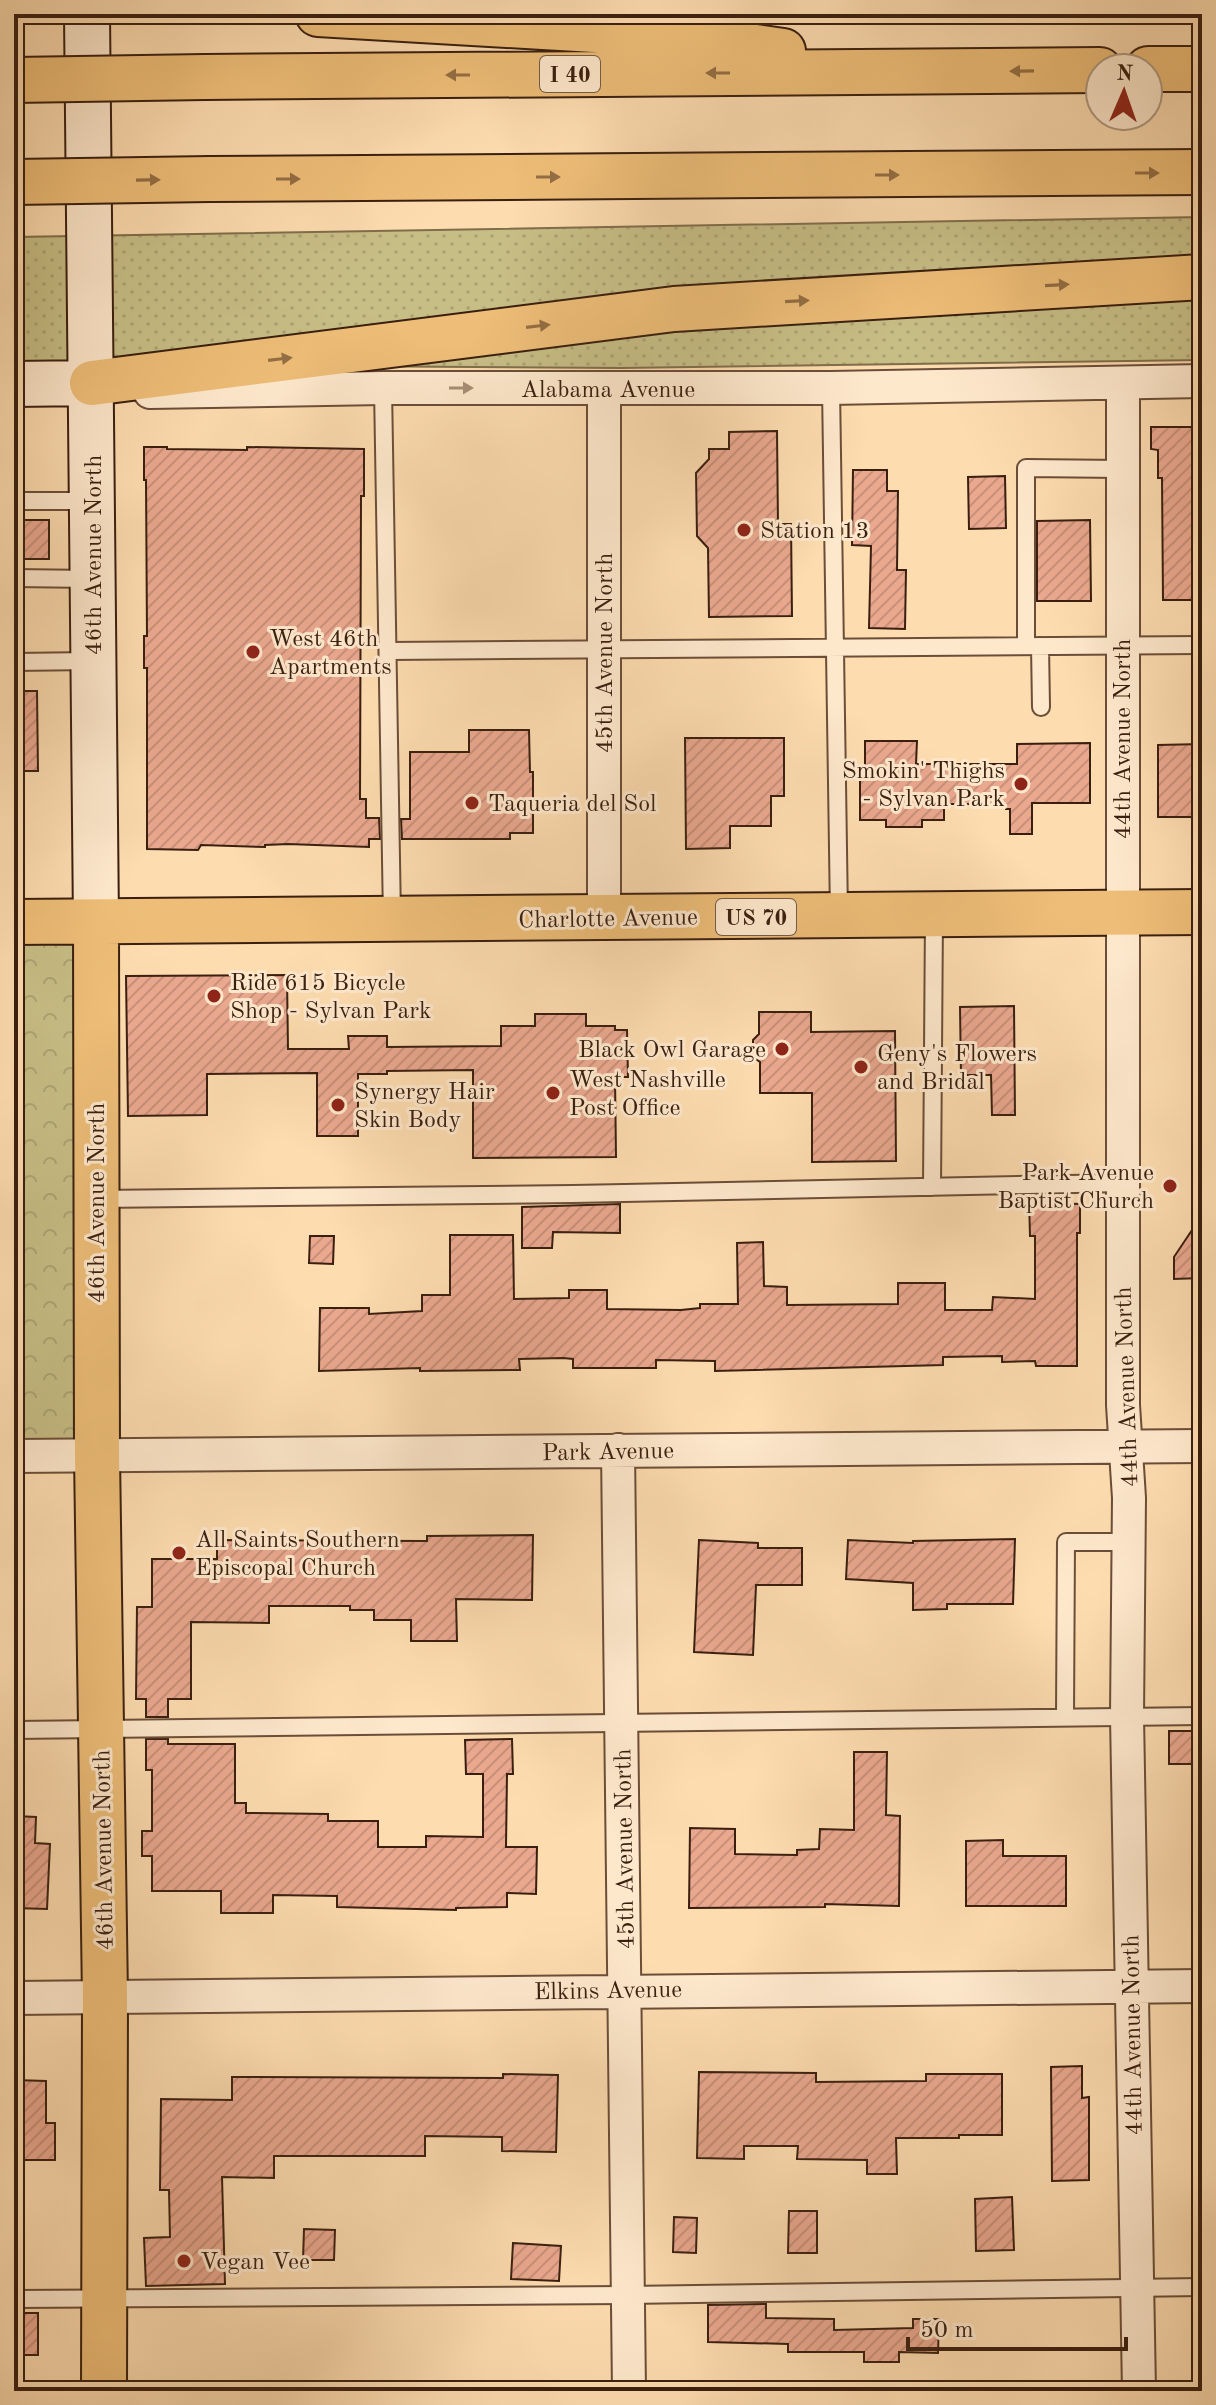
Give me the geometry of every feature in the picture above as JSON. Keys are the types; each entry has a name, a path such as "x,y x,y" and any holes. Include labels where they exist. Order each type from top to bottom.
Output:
{"main road":[{"name":"46th Avenue North","path":"87,14 94,579 97,1456 105,1997 104,2391"},
{"path":"318,14 663,34 936,72"},
{"path":"1164,69 1202,69"},
{"name":"I 40","path":"14,80 1084,70"},
{"path":"14,182 1202,172"},
{"path":"92,383 674,309 1202,277"},
{"name":"Alabama Avenue","path":"14,384 92,383"},
{"name":"Charlotte Avenue","path":"14,922 1202,912"}],"street":[{"name":"Alabama Avenue","path":"92,383 159,393 383,388 831,388 1202,381"},
{"name":"44th Avenue North","path":"1123,383 1124,1446 1129,1542 1130,1986 1139,2391"},
{"name":"45th Avenue North","path":"604,389 604,918"},
{"name":"Park Avenue","path":"14,1456 1202,1446"},
{"name":"45th Avenue North","path":"618,1450 629,2391"},
{"name":"Elkins Avenue","path":"14,1998 1202,1986"}],"lane":[{"path":"383,388 392,921"},
{"path":"831,388 839,916"},
{"path":"1041,707 1033,646 1026,468 1122,469"},
{"path":"14,501 93,501"},
{"path":"14,578 94,579"},
{"path":"389,651 1202,645"},
{"path":"14,662 94,661"},
{"path":"932,1187 934,915"},
{"path":"96,1199 1122,1183"},
{"path":"1065,1716 1066,1542 1129,1542"},
{"path":"14,1730 1202,1716"},
{"path":"14,2299 1202,2287"}],"green space":[{"path":"1202,217 1202,360 621,368 14,364 14,237"},
{"path":"14,922 96,922 97,1456 14,1456"}],"building":[{"path":"1151,427 1202,427 1202,600 1163,600 1162,478 1158,478 1158,450 1151,449"},
{"name":"Station 13","path":"777,431 778,524 791,524 792,616 709,617 708,548 697,536 696,473 709,459 709,449 729,449 729,432"},
{"name":"West 46th Apartments","path":"144,447 364,449 364,496 361,496 360,799 366,799 366,818 379,818 380,839 369,839 369,847 288,844 265,847 201,845 198,850 147,849"},
{"path":"853,470 887,470 887,491 898,491 897,570 906,570 905,629 869,628 871,546 852,545"},
{"path":"1005,476 1006,528 969,529 968,477"},
{"path":"14,520 49,520 49,559 14,559"},
{"path":"1090,520 1091,601 1037,601 1037,521"},
{"path":"14,691 37,691 38,771 14,771"},
{"name":"Taqueria del Sol","path":"469,730 529,730 533,833 510,833 510,839 402,839 401,819 410,819 410,752 469,752"},
{"path":"685,738 784,738 784,796 771,796 771,826 730,826 730,848 686,849"},
{"path":"865,741 917,741 916,764 1017,764 1017,744 1090,743 1090,803 1032,803 1032,834 1010,834 1010,809 1006,809 1006,804 944,804 944,820 922,820 922,827 886,827 886,820 860,820 860,773 865,773"},
{"path":"1202,744 1202,817 1158,817 1158,745"},
{"path":"287,975 288,1049 349,1049 348,1036 387,1036 387,1047 501,1046 501,1026 535,1026 535,1014 586,1014 586,1026 615,1026 615,1030 627,1030 628,1077 615,1077 616,1157 473,1158 473,1070 358,1074 358,1136 317,1136 317,1073 207,1074 207,1115 128,1116 126,976"},
{"path":"1014,1006 1015,1115 992,1115 991,1075 961,1075 960,1007"},
{"name":"Geny's Flowers and Bridal","path":"759,1012 811,1012 811,1032 895,1031 896,1161 812,1162 812,1093 760,1093 760,1062 753,1057 753,1040 759,1034"},
{"path":"1029,1199 1080,1204 1080,1233 1077,1233 1077,1366 1036,1366 1035,1361 1002,1362 1002,1356 943,1357 943,1365 715,1371 715,1361 656,1360 656,1368 573,1368 573,1359 563,1358 519,1359 520,1370 420,1371 420,1368 319,1371 320,1308 369,1308 369,1314 422,1311 422,1295 450,1295 450,1235 513,1235 514,1299 569,1298 569,1290 607,1290 607,1309 681,1310 700,1308 700,1304 738,1304 737,1243 763,1242 764,1286 787,1287 787,1305 898,1304 898,1283 945,1283 945,1310 992,1310 993,1297 1035,1299 1035,1236 1030,1236"},
{"path":"620,1204 620,1233 553,1232 552,1248 522,1248 522,1207"},
{"path":"1202,1215 1202,1278 1174,1279 1174,1257"},
{"path":"310,1236 334,1236 333,1264 309,1263"},
{"path":"533,1535 532,1600 456,1599 457,1641 411,1641 411,1620 374,1620 374,1610 350,1610 350,1606 269,1606 269,1623 191,1622 191,1699 168,1699 168,1717 146,1717 146,1699 136,1699 137,1607 152,1607 152,1559 217,1559 217,1540 427,1541 427,1536"},
{"path":"1015,1539 1013,1604 947,1604 947,1609 913,1610 913,1583 846,1579 848,1540 913,1543"},
{"path":"699,1540 758,1543 758,1548 802,1548 802,1585 756,1585 753,1655 694,1652"},
{"path":"1169,1731 1202,1731 1202,1764 1169,1764"},
{"path":"146,1739 168,1739 168,1744 235,1744 235,1803 246,1803 246,1813 328,1814 328,1821 378,1821 378,1847 426,1847 426,1836 483,1837 483,1774 466,1774 465,1740 512,1739 513,1774 507,1774 506,1847 537,1847 536,1894 507,1893 507,1907 456,1910 337,1907 337,1896 273,1895 273,1913 221,1913 221,1891 152,1891 152,1856 142,1856 142,1831 152,1831 152,1770 146,1770"},
{"path":"854,1752 887,1752 886,1815 900,1816 899,1906 825,1904 825,1907 689,1908 690,1828 735,1829 735,1854 797,1855 797,1850 819,1849 820,1829 854,1830"},
{"path":"14,1816 36,1817 35,1843 50,1844 47,1909 14,1908"},
{"path":"1003,1840 1003,1856 1066,1856 1066,1906 966,1906 966,1841"},
{"path":"1082,2066 1082,2098 1089,2097 1089,2180 1052,2181 1051,2067"},
{"path":"699,2072 816,2073 816,2082 926,2081 926,2074 1002,2074 1002,2135 896,2138 897,2174 867,2174 867,2160 797,2159 798,2146 744,2146 744,2159 697,2158"},
{"path":"503,2074 558,2075 556,2152 502,2151 502,2137 425,2136 425,2156 274,2156 274,2178 222,2177 225,2284 146,2286 144,2238 170,2237 169,2190 160,2190 161,2099 232,2100 232,2077 503,2078"},
{"path":"14,2080 46,2081 46,2123 55,2123 55,2160 14,2160"},
{"path":"1012,2197 1014,2250 976,2251 975,2199"},
{"path":"789,2211 817,2211 817,2253 788,2253"},
{"path":"674,2217 697,2218 696,2253 673,2252"},
{"path":"304,2229 335,2230 334,2260 303,2260"},
{"path":"513,2243 561,2246 559,2281 511,2279"},
{"path":"766,2304 766,2318 834,2319 834,2330 913,2328 913,2319 939,2319 938,2353 899,2352 899,2362 864,2362 864,2352 788,2352 788,2344 708,2342 708,2305"},
{"path":"14,2313 38,2313 38,2355 14,2355"}],"place":[{"name":"Station 13","path":"744,530"},
{"name":"West 46th Apartments","path":"253,652"},
{"name":"Smokin' Thighs - Sylvan Park","path":"1021,784"},
{"name":"Taqueria del Sol","path":"472,803"},
{"name":"Ride 615 Bicycle Shop - Sylvan Park","path":"214,996"},
{"name":"Black Owl Garage","path":"782,1049"},
{"name":"Geny's Flowers and Bridal","path":"861,1067"},
{"name":"West Nashville Post Office","path":"553,1093"},
{"name":"Synergy Hair Skin Body","path":"338,1105"},
{"name":"Park Avenue Baptist Church","path":"1170,1186"},
{"name":"All Saints Southern Episcopal Church","path":"179,1553"},
{"name":"Vegan Vee","path":"184,2261"}]}
